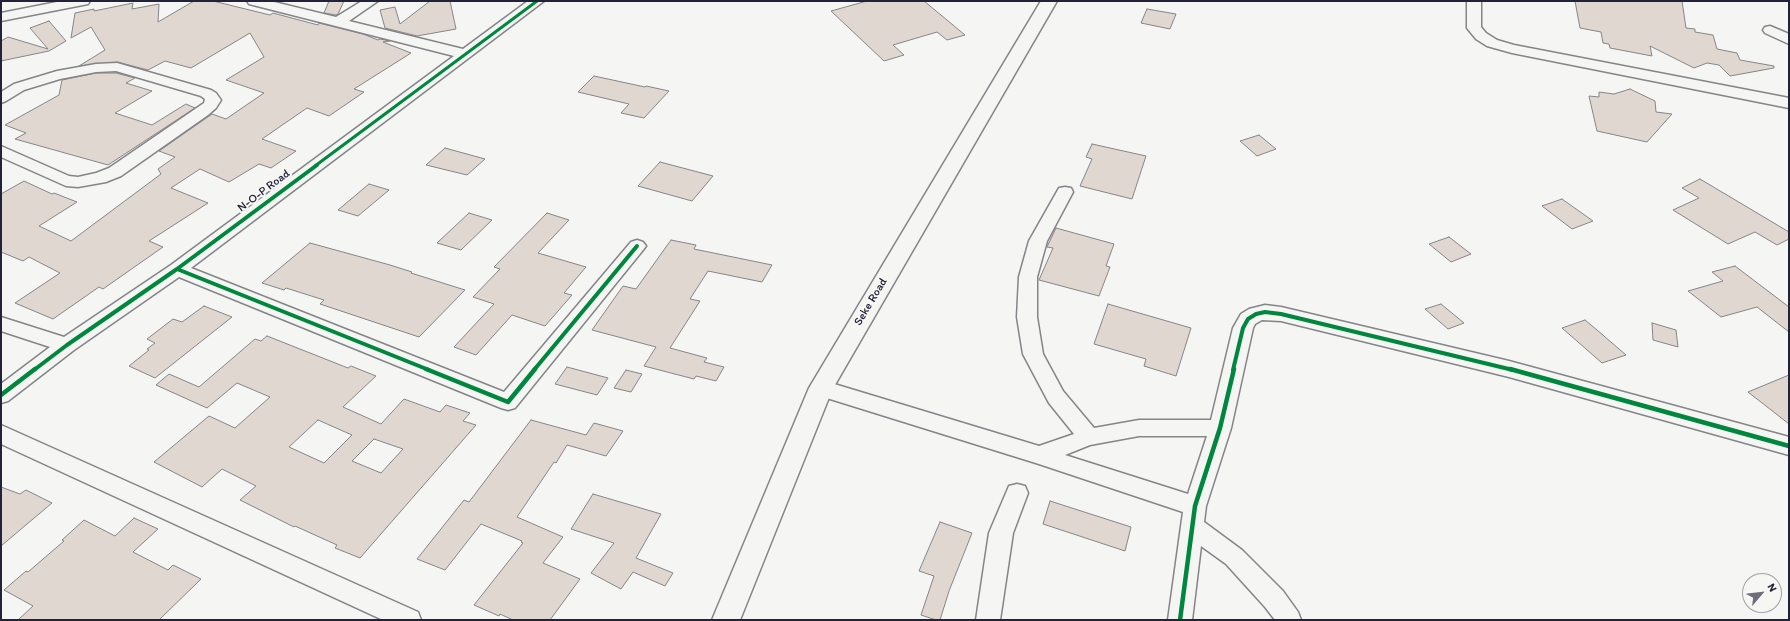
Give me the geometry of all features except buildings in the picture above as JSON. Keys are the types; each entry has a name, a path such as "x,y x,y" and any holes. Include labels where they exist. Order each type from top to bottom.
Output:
{"main road":[{"name":"Seke Road","path":"726,620 820,388 1049,1"}],"street":[{"path":"1,17 83,1"},
{"path":"254,1 465,54"},
{"path":"338,22 371,1"},
{"name":"N-O-P Road","path":"1,396 67,345 177,269 537,1"},
{"path":"1474,1 1474,28 1481,36 1492,43 1512,49 1789,103"},
{"path":"1770,30 1789,40"},
{"path":"1,98 19,87 71,71 117,67 206,93 211,96 213,100 203,112 115,172 100,178 78,182 66,181 1,151"},
{"path":"1,82 19,87"},
{"path":"1065,192 1038,241 1028,277 1027,317 1033,354 1056,397 1089,437"},
{"path":"177,269 508,402 637,246"},
{"path":"1180,620 1193,516 1220,428 1243,328 1248,319 1256,314 1265,312 1281,314 1509,369 1789,446"},
{"path":"1,324 67,345"},
{"path":"820,388 1039,455 1193,516 1274,599 1289,620"},
{"path":"1039,455 1089,437 1138,428 1220,428"},
{"path":"1,434 409,620"},
{"path":"988,620 1001,533 1017,493"}],"cycle path":[{"path":"1,395 67,345 177,269 537,1"},
{"path":"177,269 508,402 637,246"},
{"path":"1180,620 1195,506 1220,428 1243,328 1248,319 1256,314 1265,312 1281,314 1509,369 1789,446"}]}
